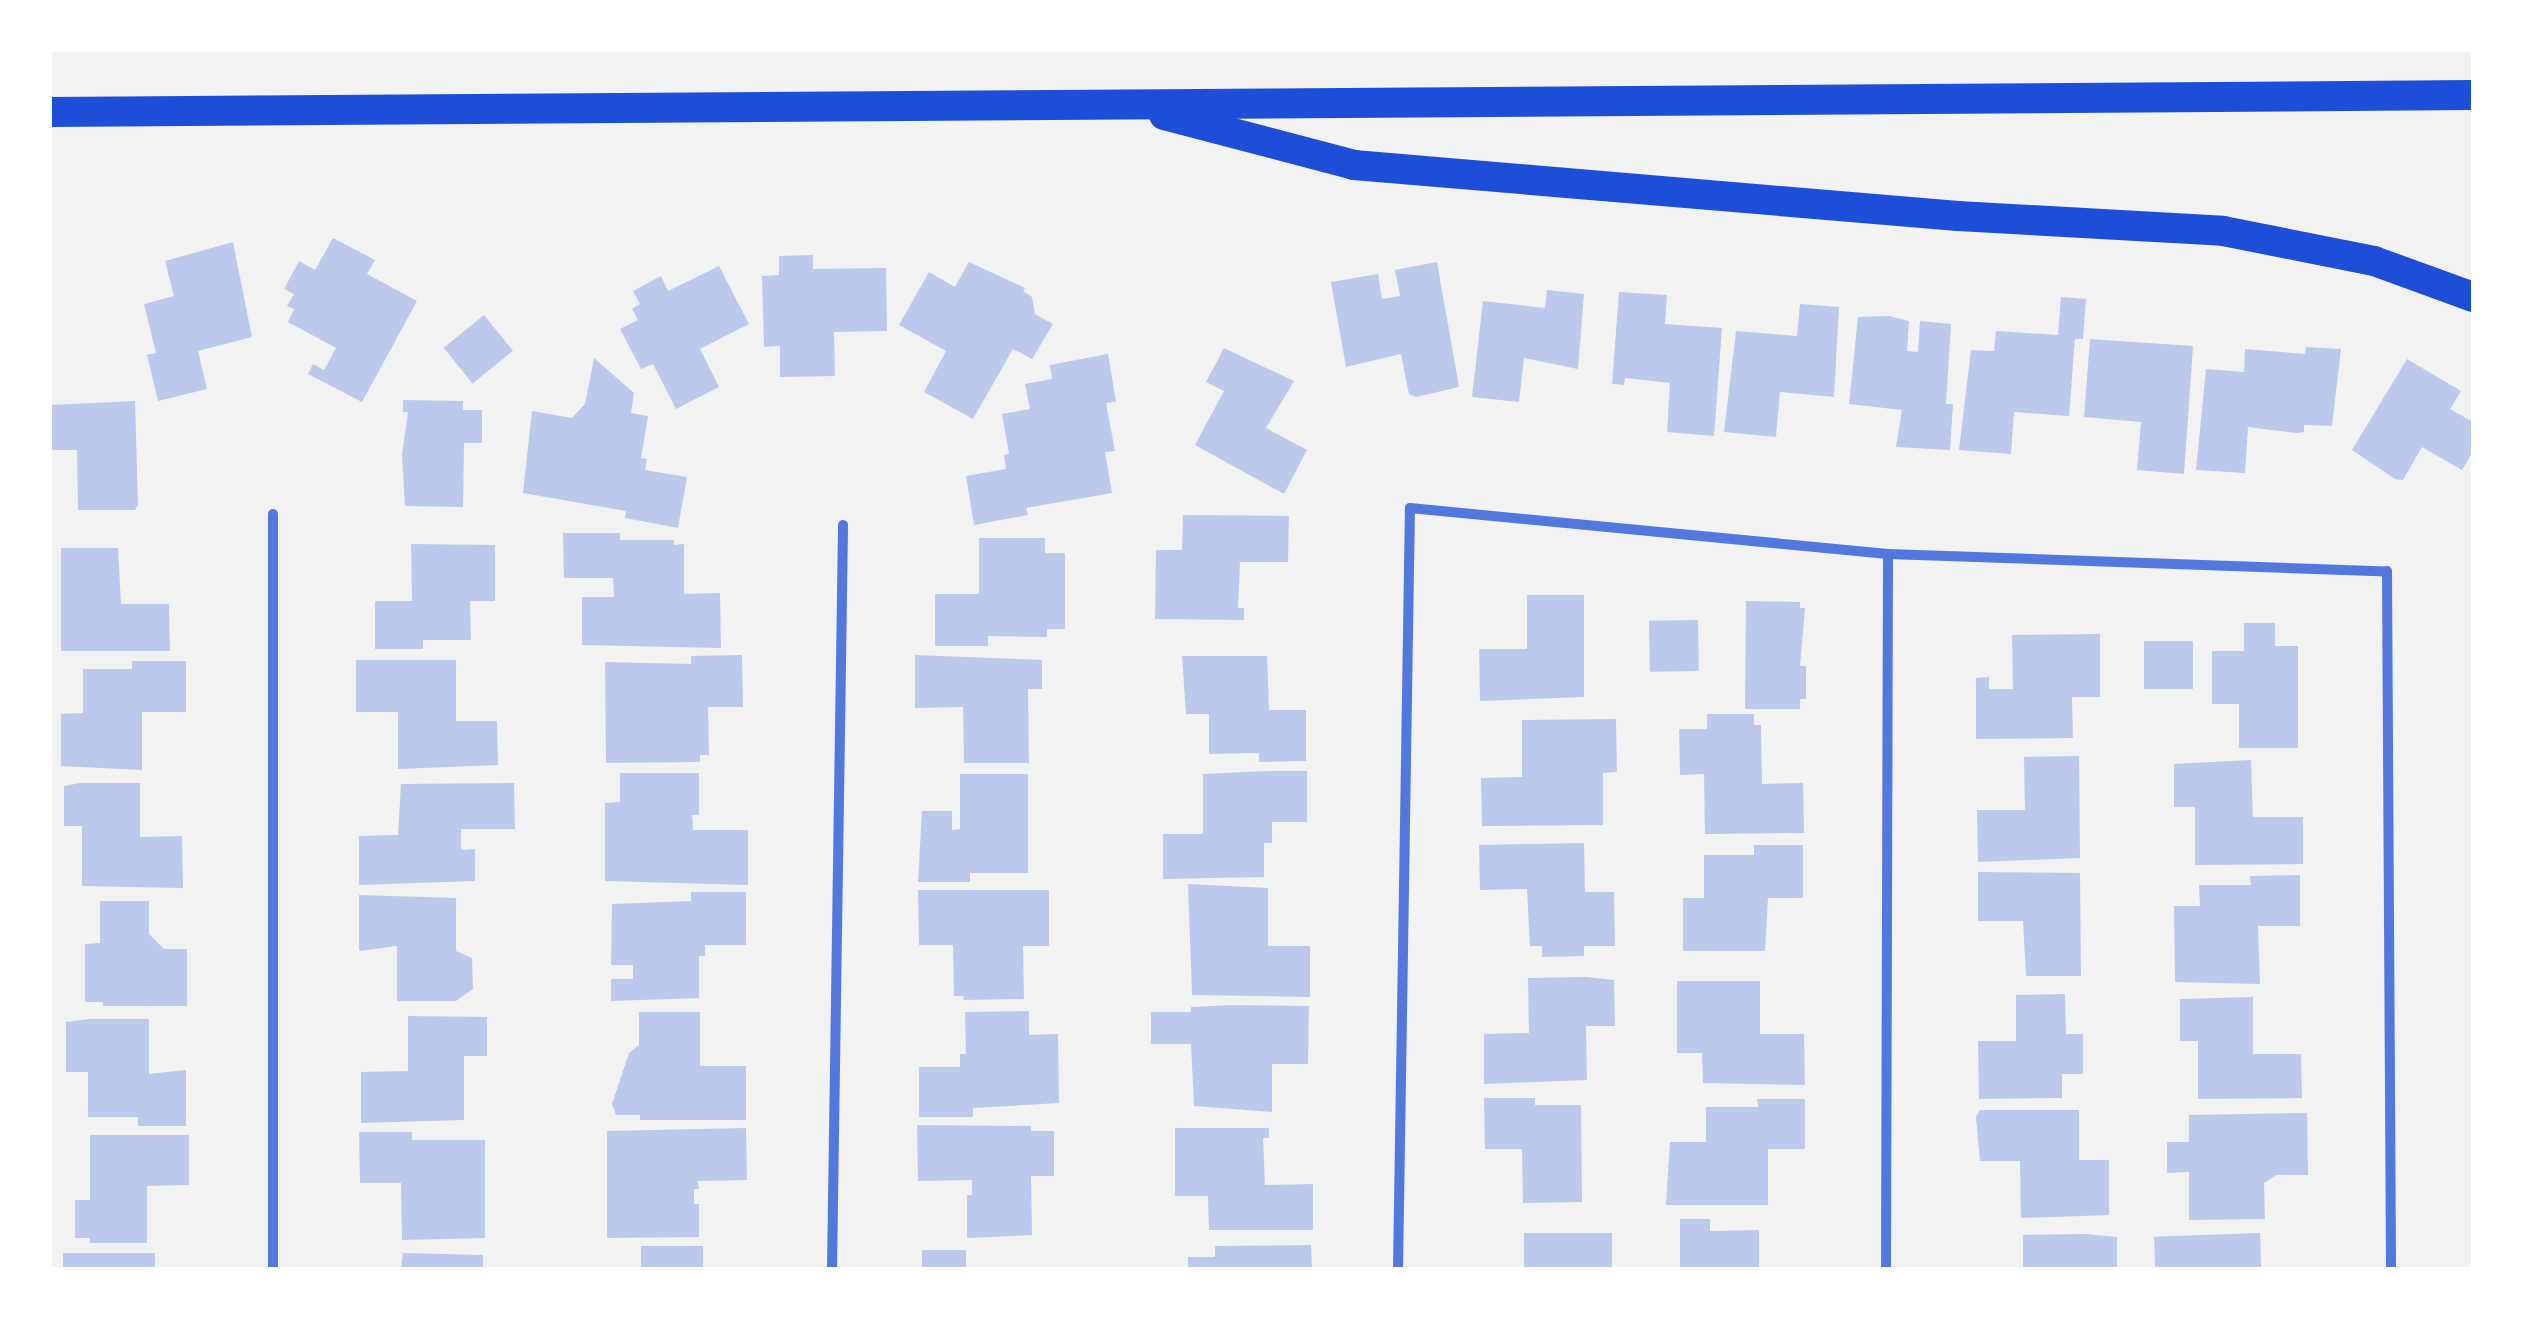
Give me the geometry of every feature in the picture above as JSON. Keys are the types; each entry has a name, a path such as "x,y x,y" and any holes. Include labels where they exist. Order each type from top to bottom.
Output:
{"highway":[{"path":"50,112 2473,95"},
{"path":"1122,104 1354,166 1958,216 2223,230 2374,260 2473,297"}],"street":[{"path":"1398,1269 1410,508 1888,554 2388,570 2391,1269"},
{"path":"273,1269 274,514"},
{"path":"832,1269 843,526"},
{"path":"1886,1269 1888,554"}],"building":[{"path":"333,238 375,260 367,274 417,301 362,402 308,374 313,364 324,370 336,348 288,322 294,309 287,306 294,294 284,289 299,261 315,270"},
{"path":"233,242 252,337 198,351 207,389 158,401 147,355 156,353 144,304 174,296 165,261"},
{"path":"813,255 813,269 886,268 887,331 834,332 835,376 780,377 780,346 764,347 762,276 779,275 779,256"},
{"path":"969,262 1025,288 1023,291 1032,297 1035,314 1053,324 1032,359 1013,349 973,419 924,392 946,351 899,325 929,272 955,287"},
{"path":"1437,262 1459,387 1416,397 1409,394 1401,354 1346,367 1331,282 1378,274 1382,299 1400,296 1395,270"},
{"path":"719,266 749,324 700,349 719,387 676,409 653,364 641,369 620,329 638,320 632,309 640,304 633,291 661,276 668,291"},
{"path":"1547,290 1584,294 1578,369 1524,358 1519,402 1472,397 1483,301 1545,308"},
{"path":"1619,292 1667,295 1665,324 1722,328 1714,436 1667,432 1670,383 1625,378 1624,385 1612,384"},
{"path":"2061,297 2086,299 2083,339 2075,339 2069,416 2014,412 2011,454 1959,450 1971,350 1994,351 1996,331 2058,335"},
{"path":"1800,304 1839,307 1834,397 1780,392 1776,437 1724,432 1736,331 1797,336"},
{"path":"484,315 513,351 473,383 444,348"},
{"path":"1889,316 1909,321 1907,351 1918,352 1920,321 1951,324 1946,404 1953,404 1950,450 1896,447 1902,410 1849,404 1858,317"},
{"path":"2090,339 2193,346 2184,474 2137,470 2141,422 2084,417"},
{"path":"2306,347 2341,349 2332,426 2304,425 2304,432 2297,433 2248,427 2245,473 2196,470 2206,369 2244,372 2245,349 2305,354"},
{"path":"1224,348 1294,381 1266,428 1307,450 1284,494 1195,445 1224,391 1206,382"},
{"path":"1108,354 1116,402 1106,403 1115,451 1105,452 1112,493 1026,508 1028,515 974,525 966,476 1006,469 1004,455 1009,454 1002,414 1030,409 1025,384 1052,379 1050,365"},
{"path":"594,358 634,393 631,413 648,416 641,458 647,459 645,470 687,477 678,528 625,518 626,511 523,493 532,411 572,418 585,404"},
{"path":"2407,359 2461,391 2450,409 2473,422 2473,451 2462,470 2422,447 2403,480 2395,479 2352,450"},
{"path":"403,400 463,401 463,410 482,410 482,443 464,443 463,507 405,506 402,455 408,412 403,412"},
{"path":"135,401 135,510 78,510 77,450 50,450 50,405"},
{"path":"1183,515 1289,516 1288,562 1240,562 1238,608 1244,608 1244,620 1155,619 1156,550 1182,550"},
{"path":"563,533 620,533 620,540 674,540 674,545 684,544 684,594 720,593 721,648 582,645 582,597 614,597 613,578 564,578"},
{"path":"979,538 1045,538 1045,553 1065,553 1065,629 1047,629 1047,637 988,636 988,646 935,646 935,594 979,594"},
{"path":"411,544 495,545 495,601 470,601 471,640 423,640 423,649 375,649 375,601 412,601"},
{"path":"61,548 118,548 121,604 169,604 170,651 61,651"},
{"path":"1527,595 1584,595 1584,697 1480,701 1479,649 1527,649"},
{"path":"1746,601 1800,602 1800,608 1805,608 1800,666 1806,666 1806,699 1800,699 1800,709 1745,709"},
{"path":"1698,620 1699,671 1650,672 1649,621"},
{"path":"2244,623 2275,623 2275,646 2298,646 2298,748 2239,748 2239,704 2212,704 2212,651 2244,651"},
{"path":"2100,634 2100,697 2072,697 2073,738 1976,739 1976,678 1989,677 1989,689 2013,689 2012,635"},
{"path":"2144,641 2193,641 2193,689 2144,689"},
{"path":"742,655 743,707 708,707 709,755 700,755 700,762 606,763 605,662 691,664 691,656"},
{"path":"915,655 1042,660 1042,689 1028,689 1029,763 964,763 963,707 915,708"},
{"path":"1182,656 1267,656 1269,710 1306,710 1306,761 1259,762 1259,753 1209,754 1209,714 1186,714"},
{"path":"356,660 456,660 456,721 497,721 498,765 398,769 398,712 356,712"},
{"path":"132,661 186,661 186,712 142,712 142,770 61,766 61,714 83,713 83,669 132,669"},
{"path":"1707,714 1754,714 1754,725 1761,725 1762,784 1803,783 1804,833 1705,834 1704,774 1680,775 1679,729 1707,729"},
{"path":"1616,719 1617,772 1603,773 1603,825 1482,826 1481,778 1522,777 1522,720"},
{"path":"2079,756 2080,858 1978,862 1977,810 2025,810 2024,757"},
{"path":"2251,760 2253,817 2303,817 2303,864 2195,865 2195,807 2174,807 2174,764"},
{"path":"1307,771 1307,822 1272,822 1272,843 1264,843 1264,877 1163,879 1163,834 1203,834 1203,774"},
{"path":"620,773 699,773 699,815 692,815 693,830 748,830 748,885 605,881 605,803 620,802"},
{"path":"960,774 1028,774 1028,873 970,873 970,882 918,882 922,811 952,811 952,830 960,829"},
{"path":"140,783 140,837 182,836 183,888 82,886 82,826 64,826 64,786"},
{"path":"514,783 515,829 461,829 461,850 475,849 475,881 359,885 359,836 398,835 401,784"},
{"path":"1584,843 1585,892 1614,892 1615,946 1584,946 1584,956 1542,957 1542,946 1530,946 1527,889 1480,890 1479,845"},
{"path":"1754,845 1803,845 1803,898 1768,898 1765,951 1683,951 1683,898 1704,898 1704,855 1754,855"},
{"path":"1978,872 2080,873 2081,976 2026,976 2023,921 1978,921"},
{"path":"2300,875 2300,926 2258,926 2260,984 2175,982 2174,906 2200,906 2199,885 2251,885 2250,876"},
{"path":"1188,884 1268,888 1268,946 1310,946 1310,997 1192,995"},
{"path":"918,890 1049,890 1049,946 1023,946 1024,999 964,1000 963,996 954,996 953,945 919,945"},
{"path":"691,892 746,892 746,945 705,945 705,956 699,956 699,998 611,1001 611,979 633,979 633,965 611,965 612,904 691,901"},
{"path":"359,895 456,898 456,951 472,958 473,989 456,1001 397,1001 397,946 359,951"},
{"path":"100,901 149,901 149,934 164,949 187,949 187,1006 103,1006 103,1002 85,1002 85,944 100,943"},
{"path":"1528,978 1614,980 1615,1026 1586,1026 1587,1080 1484,1084 1484,1034 1529,1033"},
{"path":"1677,981 1760,981 1760,1034 1804,1034 1805,1085 1703,1083 1702,1053 1677,1053"},
{"path":"2065,994 2066,1034 2083,1034 2083,1074 2062,1074 2062,1098 1979,1099 1978,1041 2016,1041 2016,995"},
{"path":"2253,997 2253,1054 2301,1054 2302,1098 2198,1099 2198,1041 2180,1041 2180,999"},
{"path":"1309,1006 1308,1064 1272,1064 1272,1112 1194,1106 1191,1044 1151,1044 1151,1012 1191,1012 1191,1007"},
{"path":"1029,1011 1029,1035 1058,1034 1059,1103 973,1108 973,1117 919,1117 919,1067 960,1067 960,1054 966,1054 965,1012"},
{"path":"639,1012 700,1012 700,1066 746,1066 746,1120 640,1120 640,1115 616,1115 612,1104 629,1053 639,1045"},
{"path":"408,1016 487,1017 487,1056 464,1056 464,1120 361,1123 361,1072 408,1071"},
{"path":"149,1019 149,1074 186,1070 186,1126 138,1126 138,1117 88,1117 88,1072 66,1072 66,1022"},
{"path":"1484,1098 1535,1098 1535,1105 1581,1105 1582,1202 1523,1203 1522,1149 1485,1149"},
{"path":"1757,1099 1805,1099 1805,1149 1768,1149 1768,1205 1666,1205 1670,1142 1706,1142 1706,1107 1758,1107"},
{"path":"1980,1110 2079,1110 2079,1160 2109,1160 2109,1215 2021,1218 2020,1161 1980,1161 1976,1117"},
{"path":"2307,1113 2308,1175 2276,1175 2264,1183 2265,1219 2189,1220 2189,1172 2167,1173 2167,1142 2189,1142 2189,1115"},
{"path":"917,1125 1031,1126 1031,1131 1054,1131 1054,1176 1031,1176 1032,1235 967,1238 967,1195 972,1195 972,1180 918,1181"},
{"path":"746,1128 747,1180 698,1181 699,1189 694,1189 694,1204 699,1204 699,1237 607,1238 607,1131"},
{"path":"1175,1128 1269,1128 1269,1138 1263,1138 1265,1185 1313,1184 1313,1230 1209,1230 1208,1196 1175,1196"},
{"path":"359,1132 412,1132 412,1140 485,1140 485,1238 402,1240 401,1183 360,1183"},
{"path":"90,1135 189,1135 189,1185 147,1186 147,1243 90,1243 90,1238 75,1238 75,1200 90,1200"},
{"path":"1680,1219 1710,1219 1710,1231 1759,1230 1759,1269 1680,1269"},
{"path":"1524,1233 1612,1233 1612,1269 1524,1269"},
{"path":"2260,1233 2261,1269 2155,1269 2154,1237"},
{"path":"2023,1235 2117,1237 2117,1269 2023,1269"},
{"path":"1311,1245 1312,1269 1188,1269 1188,1257 1215,1257 1215,1246"},
{"path":"641,1246 703,1246 703,1269 641,1269"},
{"path":"922,1250 966,1250 966,1269 922,1269"},
{"path":"63,1253 155,1253 155,1269 63,1269"},
{"path":"403,1253 483,1255 483,1269 401,1269"}]}
